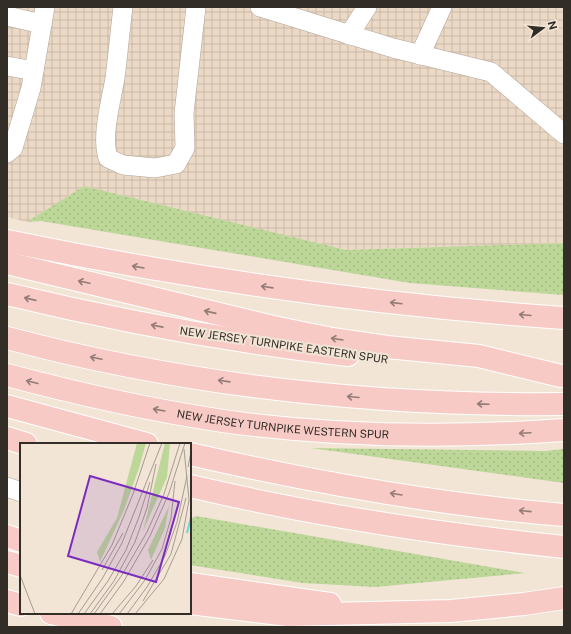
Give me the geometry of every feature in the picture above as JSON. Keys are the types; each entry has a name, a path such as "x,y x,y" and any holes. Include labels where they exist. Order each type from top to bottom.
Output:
{"highway":[{"path":"7,241 140,267 291,290 415,305 564,318"},
{"path":"7,263 214,314 295,332 459,360 479,356 563,376"},
{"name":"NEW JERSEY TURNPIKE EASTERN SPUR","path":"7,294 85,312 230,339 340,355 459,360"},
{"path":"7,338 148,369 258,386 395,400 500,404 564,404"},
{"name":"NEW JERSEY TURNPIKE WESTERN SPUR","path":"7,375 79,393 189,416 328,432 399,435 470,435 564,430"},
{"path":"7,406 143,443"},
{"path":"7,438 23,443"},
{"path":"191,454 315,480 385,492 453,502 564,515"},
{"path":"191,486 359,520 467,536 564,547"},
{"path":"7,536 20,541"},
{"path":"7,562 20,566"},
{"path":"191,584 290,597 378,612"},
{"path":"191,603 288,614 452,611 524,604 564,598"},
{"path":"7,601 20,605"},
{"path":"55,614 111,627"}],"lane":[{"path":"123,7 115,77 106,132 106,150 108,158 123,165 156,168 176,164 184,148 184,113 196,7"},
{"path":"260,7 392,48 491,72 564,134"},
{"path":"349,35 367,7"},
{"path":"420,55 442,7"},
{"path":"7,16 44,16 31,88 14,121 13,148 7,153"},
{"path":"7,66 34,71"},
{"path":"7,487 20,492"}],"shaded area":[{"path":"7,7 564,7 564,243 346,250 84,186 27,222 7,217"}],"green space":[{"path":"84,186 346,250 564,243 564,295 410,283 41,221 27,222"},
{"path":"311,448 546,451 564,449 564,483"},
{"path":"196,516 525,573 375,587 303,583 191,565 191,518"}]}
